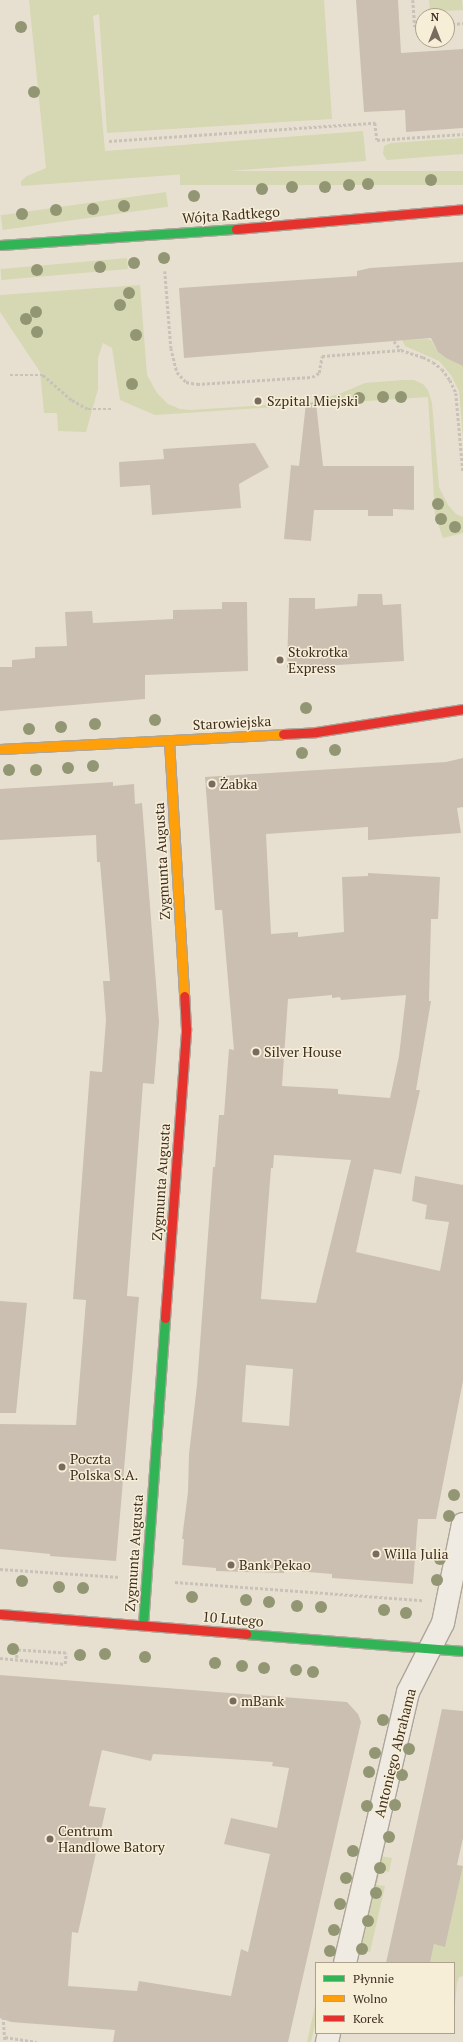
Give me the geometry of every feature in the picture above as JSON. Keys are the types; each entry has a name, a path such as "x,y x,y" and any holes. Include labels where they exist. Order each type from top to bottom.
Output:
{"street":[{"name":"Wójta Radtkego","path":"0,245 263,227 463,209"},
{"name":"Starowiejska","path":"0,749 316,732 414,718 463,709"},
{"name":"Zygmunta Augusta","path":"144,1625 186,1029 169,741"},
{"name":"Antoniego Abrahama","path":"345,1962 408,1692 443,1623 463,1524"},
{"name":"10 Lutego","path":"0,1614 463,1651"}],"path":[{"path":"413,0 415,27"},
{"path":"109,141 375,123 377,140 463,134"},
{"path":"165,271 171,348 177,372 186,382 197,384 312,377 319,373 322,356 401,350 423,357 442,369 450,380 456,393 463,471"},
{"path":"394,341 401,350"},
{"path":"10,375 43,375 72,400 88,409 113,409"},
{"path":"0,1569 124,1578"},
{"path":"174,1582 428,1601"},
{"path":"0,1658 17,1660 65,1664 66,1653 17,1650 17,1660"},
{"path":"3,2012 5,2042"},
{"path":"5,2037 37,2042"}],"green space":[{"path":"29,0 324,0 332,119 107,133 99,14 93,16 105,151 363,131 366,161 21,186 21,181 27,176 46,168"},
{"path":"429,0 462,0 463,10 455,10 455,8 430,8"},
{"path":"463,138 463,154 387,160 383,154 384,146 391,143"},
{"path":"180,171 463,171 463,185 180,185"},
{"path":"166,192 168,207 3,230 1,215"},
{"path":"127,258 128,269 1,280 0,269"},
{"path":"140,285 147,375 157,393 168,404 180,409 190,410 312,402 339,394 365,383 414,380 423,384 428,390 432,403 439,487 448,505 456,514 463,517 463,533 443,538 435,515 428,397 155,415 120,400 112,348 103,343 98,358 98,389 86,432 58,431 57,413 44,413 40,372 0,312 0,295"},
{"path":"402,340 431,340 438,352 446,358 463,361 463,440 459,391 451,375 439,361 405,346"},
{"path":"374,1855 392,1858 389,1872 380,1870 377,1885 385,1886 370,1952 360,1950 364,1935 356,1933 360,1913 368,1915 372,1901 363,1898"},
{"path":"463,1866 463,1976 459,1977 457,1983 455,2004 455,1962 430,1962 434,1944 445,1946"},
{"path":"315,2006 315,2025 311,2042 307,2042"}],"building":[{"path":"356,0 398,0 401,53 463,49 463,128 406,132 405,110 364,112"},
{"path":"463,262 463,366 446,358 438,352 431,338 184,358 179,288 357,276 357,271 370,268"},
{"path":"306,403 316,403 323,466 414,466 414,510 393,509 393,516 368,516 368,510 314,510 311,541 284,539 291,465 299,466"},
{"path":"255,443 269,467 239,484 241,508 152,515 150,485 120,487 119,462 164,459 163,449"},
{"path":"358,594 382,594 383,605 401,604 404,661 287,668 289,598 315,598 315,609 357,606"},
{"path":"222,602 247,602 248,671 145,675 145,699 0,711 0,667 12,667 12,660 35,658 35,647 67,646 65,612 92,611 93,623 173,619 173,610 222,609"},
{"path":"463,758 463,807 457,808 461,833 368,840 368,827 266,834 271,934 298,932 298,937 344,932 342,877 368,876 368,873 440,877 438,919 431,919 429,1001 431,1001 416,1090 420,1090 401,1174 374,1169 356,1252 440,1271 449,1222 425,1219 427,1205 412,1201 415,1176 463,1185 463,1381 436,1519 418,1519 413,1584 332,1578 332,1574 284,1570 284,1573 216,1571 216,1568 182,1565 184,1539 182,1539 188,1492 189,1454 197,1385 213,1167 215,1167 219,1115 224,1115 229,1049 234,1050 222,910 215,910 205,777 446,762","holes":["332,995 332,998 340,997 341,1000 406,995 399,1056 390,1098 338,1094 338,1089 282,1086 288,999","274,1155 351,1160 316,1303 261,1299 271,1168 273,1168","246,1365 293,1369 289,1426 242,1422"]},
{"path":"113,782 113,786 134,784 135,804 142,803 159,1022 154,1084 143,1083 127,1296 139,1297 116,1561 50,1556 50,1554 0,1549 0,1424 76,1425 86,1300 73,1299 90,1071 102,1072 106,1020 103,981 110,981 100,862 97,862 96,835 0,840 0,789"},
{"path":"0,1301 27,1303 16,1413 0,1413"},
{"path":"0,1675 347,1702 358,1714 361,1722 288,2042 113,2042 115,2030 11,2022 0,2018","holes":["102,1750 151,1761 153,1754 273,1762 272,1766 289,1768 277,1828 231,1818 224,1844 270,1854 248,1952 241,1949 231,1996 139,1981 137,1991 68,1986 72,1932 78,1933 106,1808 89,1806"]},
{"path":"442,1709 463,1711 463,1838 457,1865 463,1866 445,1947 434,1944 430,1962 386,1962"}],"traffic: fast":[{"path":"0,245 236,229"},
{"path":"143,1625 165,1318"},
{"path":"246,1634 463,1651"}],"traffic: slow":[{"path":"0,749 283,734"},
{"path":"169,741 184,996"}],"traffic: jam":[{"path":"236,229 463,209"},
{"path":"283,734 316,732 463,709"},
{"path":"165,1318 186,1029 184,996"},
{"path":"0,1614 246,1634"}],"place":[{"name":"Szpital Miejski","path":"258,401"},
{"name":"Stokrotka Express","path":"280,660"},
{"name":"Żabka","path":"212,784"},
{"name":"Silver House","path":"256,1052"},
{"name":"Poczta Polska S.A.","path":"62,1467"},
{"name":"Willa Julia","path":"376,1554"},
{"name":"Bank Pekao","path":"231,1565"},
{"name":"mBank","path":"233,1701"},
{"name":"Centrum Handlowe Batory","path":"50,1839"}]}
